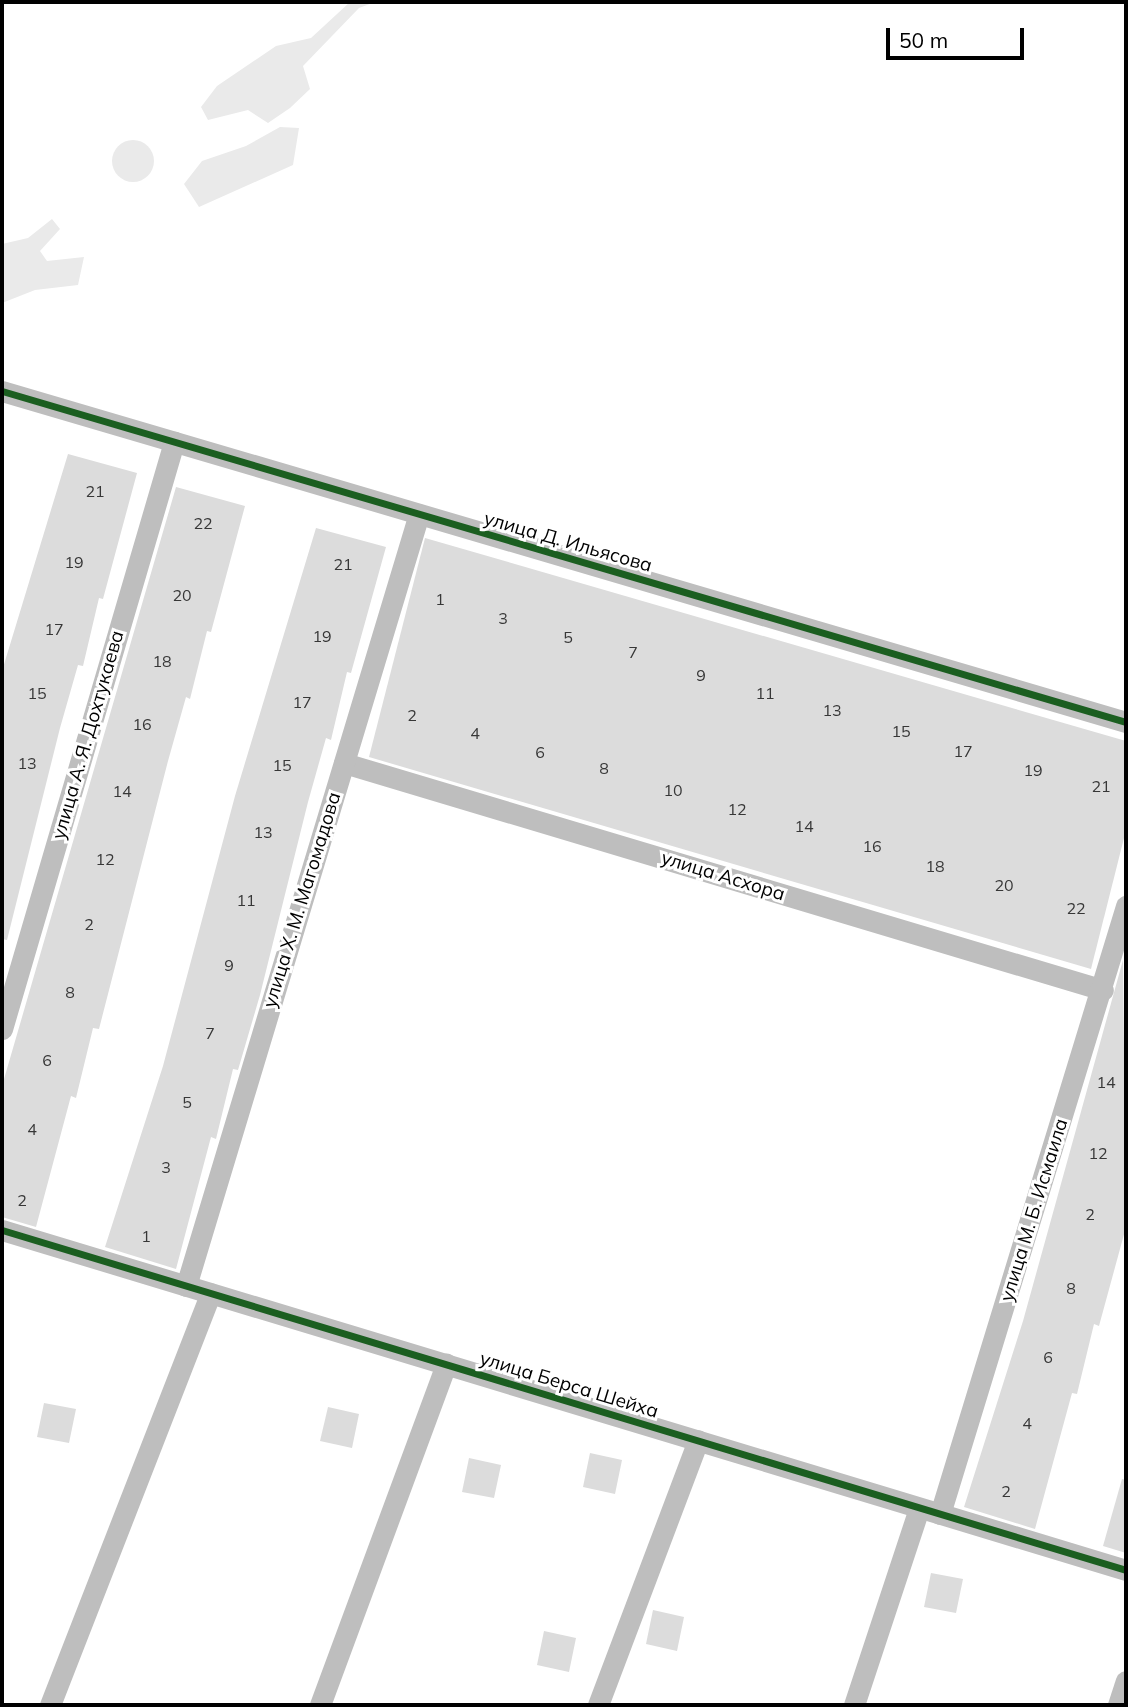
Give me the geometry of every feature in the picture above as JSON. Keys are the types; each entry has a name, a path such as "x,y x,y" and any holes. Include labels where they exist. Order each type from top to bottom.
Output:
{"street":[{"name":"улица Д. Ильясова","path":"2,391 1126,722"},
{"name":"улица А. Я. Дохтукаева","path":"2,1029 174,442"},
{"name":"улица Х. М. Магомадова","path":"186,1286 419,514"},
{"name":"улица Асхора","path":"344,762 1103,990"},
{"name":"улица М. Б. Исмаила","path":"940,1514 1103,990 1126,906"},
{"name":"улица Берса Шейха","path":"2,1230 1126,1570"},
{"path":"50,1705 211,1293"},
{"path":"320,1705 446,1364"},
{"path":"598,1705 698,1440"},
{"path":"854,1705 919,1507"},
{"path":"1118,1705 1126,1681"}],"shaded area":[{"path":"350,2 375,2 359,8 303,66 310,89 290,108 268,123 248,110 208,120 201,107 217,86 276,46 311,38"},
{"path":"280,127 299,128 293,165 199,207 184,184 202,161 246,146"},
{"path":"133,140 148,146 154,161 148,176 133,182 118,176 112,161 118,146"},
{"path":"52,219 60,229 40,251 47,261 84,257 78,285 35,290 2,303 2,244 28,238"}],"building":[{"path":"68,454 137,473 103,599 99,598 83,666 78,665 60,728 7,940 2,939 2,671"},
{"path":"176,487 245,506 211,632 207,631 190,699 186,697 168,761 99,1029 93,1028 76,1098 71,1096 36,1227 2,1217 2,1086"},
{"path":"316,528 386,547 351,673 347,672 331,740 326,738 260,995 238,1070 233,1069 216,1139 211,1137 176,1269 105,1247 163,1066 235,796"},
{"path":"425,538 1126,741 1126,830 1091,969 369,757"},
{"path":"1123,960 1126,1227 1099,1326 1094,1324 1077,1394 1072,1393 1035,1529 964,1507 1023,1321"},
{"path":"44,1403 76,1409 69,1443 37,1437"},
{"path":"328,1407 359,1414 352,1448 320,1441"},
{"path":"590,1453 622,1460 615,1494 583,1487"},
{"path":"469,1458 501,1465 494,1498 462,1492"},
{"path":"1122,1479 1126,1480 1126,1553 1103,1546"},
{"path":"931,1573 963,1579 956,1613 924,1607"},
{"path":"653,1610 684,1617 677,1651 646,1644"},
{"path":"544,1631 576,1638 569,1672 537,1665"}],"cycle path":[{"path":"2,391 1126,722"},
{"path":"2,1230 1126,1570"}]}
